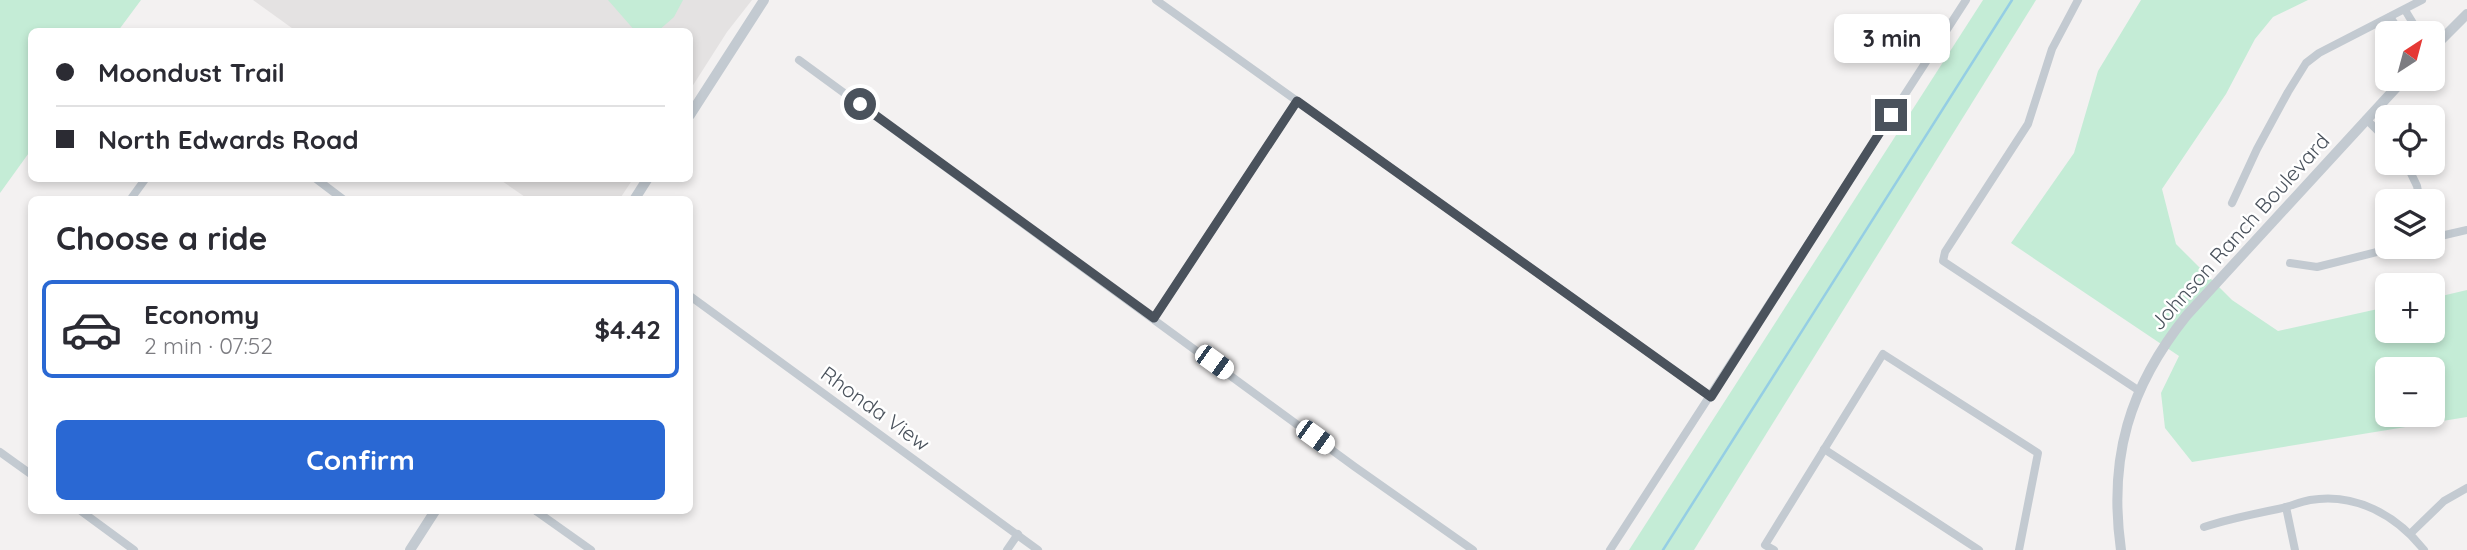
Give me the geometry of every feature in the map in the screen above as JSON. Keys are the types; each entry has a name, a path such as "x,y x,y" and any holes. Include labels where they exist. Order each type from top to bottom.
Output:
{"street":[{"path":"693,110 764,0"},
{"path":"1156,0 1711,397"},
{"path":"1610,550 1966,0"},
{"path":"2078,0 2052,49 2028,124 1945,252 1942,261 2138,390"},
{"path":"2232,203 2257,149 2306,63 2319,53 2422,0"},
{"path":"2405,10 2412,21"},
{"path":"2445,36 2467,14"},
{"path":"2390,17 2392,21"},
{"path":"799,60 1473,550"},
{"name":"Johnson Ranch Boulevard","path":"2121,550 2117,519 2119,458 2127,419 2138,390 2158,355 2187,315 2393,91"},
{"path":"1154,318 1297,101"},
{"path":"2366,119 2375,128"},
{"path":"320,182 339,196"},
{"path":"2445,235 2467,230"},
{"path":"2291,263 2317,267 2375,252"},
{"name":"Rhonda View","path":"693,298 1038,550"},
{"path":"1774,550 1765,545 1884,354 2038,453 2020,550"},
{"path":"1824,449 1979,550"},
{"path":"0,452 28,472"},
{"path":"2411,533 2444,501 2467,488"},
{"path":"2204,527 2311,500 2347,500 2382,511 2411,533 2424,550"},
{"path":"2286,507 2295,550"},
{"path":"85,514 134,550"},
{"path":"410,550 433,514"},
{"path":"540,514 585,548"},
{"path":"1007,550 1018,534"}],"shaded area":[{"path":"253,0 752,0 727,32 693,85 693,28 292,28"},
{"path":"503,182 631,182 622,196 524,196"}],"green space":[{"path":"0,0 141,0 120,28 28,28 28,154 0,193"},
{"path":"608,0 683,0 674,17 661,28 632,28"},
{"path":"1983,0 2036,0 1694,550 1629,550"},
{"path":"2141,0 2308,0 2273,17 2255,39 2226,94 2162,189 2176,244 2232,300 2278,331 2375,310 2375,343 2445,343 2445,295 2467,290 2467,417 2445,421 2445,357 2375,357 2375,427 2406,427 2192,462 2165,428 2161,393 2179,356 2011,243 2074,153 2098,71"}],"waterway":[{"path":"1663,550 2012,0"}],"route":[{"path":"860,104 1154,318 1297,101 1711,397 1891,115"}]}
